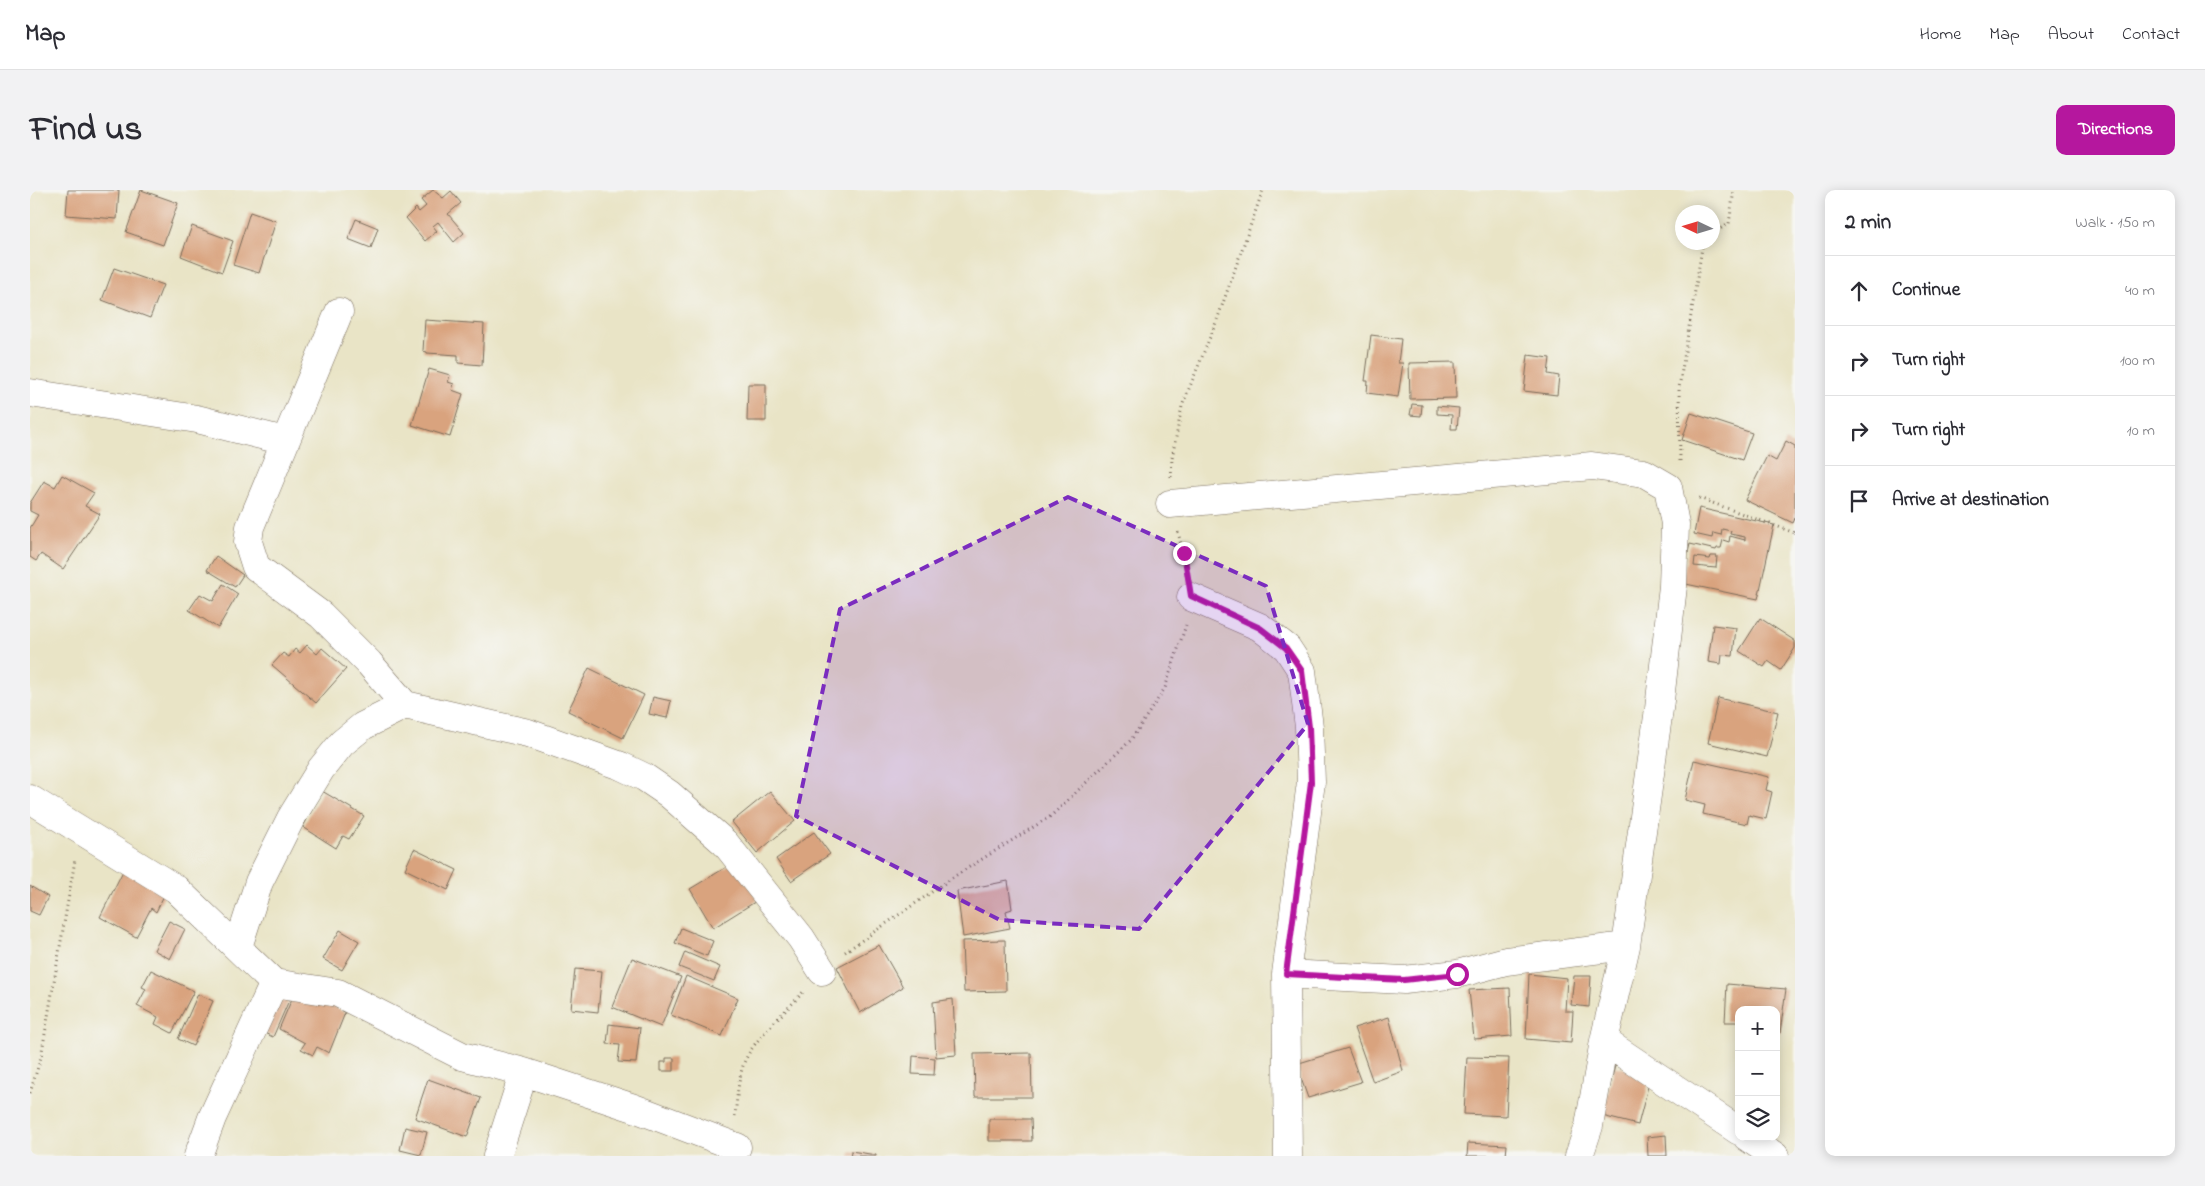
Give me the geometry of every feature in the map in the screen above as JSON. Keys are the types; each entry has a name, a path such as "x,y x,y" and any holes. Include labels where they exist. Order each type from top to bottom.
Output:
{"street":[{"path":"339,312 250,527 248,542 256,566 264,575 321,616 369,663 405,705 528,733 621,766 644,777 669,794 725,843 801,938 822,971"},
{"path":"30,393 197,419 285,441"},
{"path":"1170,504 1592,466 1644,473 1668,487 1675,524 1673,586 1659,710 1626,946 1604,1041 1589,1126 1579,1156"},
{"path":"1191,596 1260,628 1286,648 1302,671 1309,727 1311,782 1286,974 1288,1156"},
{"path":"238,947 259,882 291,818 322,769 342,743 363,726 405,705"},
{"path":"30,799 176,889 274,983 338,993 462,1056 524,1072 634,1108 737,1147"},
{"path":"1286,974 1404,980 1457,974 1506,961 1626,946"},
{"path":"198,1156 212,1118 274,983"},
{"path":"1604,1041 1735,1128"},
{"path":"497,1156 524,1072"},
{"path":"1753,1141 1775,1156"}],"path":[{"path":"737,1147 735,1120 738,1091 744,1063 757,1042 831,961 955,876 1051,816 1131,740 1165,688 1184,634 1191,596 1184,553 1170,504 1172,458 1182,406 1217,320 1263,190"},
{"path":"1720,229 1729,224 1734,190"},
{"path":"1702,250 1679,388 1680,459 1668,487 1795,533"},
{"path":"30,1093 40,1057 81,830"}],"highlighted area":[{"path":"1068,497 1266,586 1308,724 1139,929 1000,920 796,816 840,609"}],"building":[{"path":"68,190 119,190 117,219 66,215"},
{"path":"141,190 178,203 163,245 126,232"},
{"path":"433,190 443,198 451,191 461,203 448,214 464,233 454,242 438,222 433,226 437,231 425,241 406,218 416,208 419,212 426,206 421,200"},
{"path":"250,212 276,221 259,273 233,265"},
{"path":"356,219 378,228 371,248 348,239"},
{"path":"192,226 233,241 222,272 181,256"},
{"path":"114,268 163,285 150,318 102,300"},
{"path":"425,320 484,324 482,365 458,363 458,355 427,353 423,351"},
{"path":"1371,335 1401,339 1398,363 1403,363 1398,397 1367,393 1368,381 1365,381"},
{"path":"1528,355 1550,358 1548,374 1559,376 1557,395 1524,391"},
{"path":"1455,362 1456,398 1410,399 1409,363"},
{"path":"429,369 450,375 448,382 454,384 452,390 463,394 450,437 412,425"},
{"path":"748,384 766,384 766,421 747,421"},
{"path":"1412,404 1422,405 1421,416 1410,415"},
{"path":"1437,406 1459,408 1457,429 1451,429 1452,415 1437,414"},
{"path":"1691,413 1752,433 1742,460 1682,440"},
{"path":"1786,441 1795,446 1795,518 1793,523 1745,500 1767,456 1776,461"},
{"path":"62,475 94,493 85,506 100,514 63,569 41,554 36,561 30,557 30,528 38,515 30,511 30,503 44,481 55,487"},
{"path":"1699,508 1774,525 1758,599 1681,583 1690,544 1716,550 1721,548 1723,540 1729,542 1730,536 1745,540 1745,537 1730,534 1731,531 1722,529 1721,535 1713,533 1712,538 1694,534","holes":["1711,556 1717,556 1716,568 1694,566 1695,557 1710,559"]},
{"path":"216,556 243,575 235,587 207,570"},
{"path":"223,584 238,594 218,628 189,610 200,594 213,601"},
{"path":"1760,618 1795,641 1795,648 1781,670 1768,661 1764,667 1739,651"},
{"path":"1713,625 1736,628 1733,656 1722,655 1721,664 1708,662"},
{"path":"307,645 317,654 322,648 346,669 316,703 272,665 283,653 289,657 295,649 300,653"},
{"path":"589,668 644,695 623,738 568,711"},
{"path":"653,697 671,701 667,718 649,714"},
{"path":"1718,698 1778,712 1767,757 1708,743"},
{"path":"1694,760 1769,777 1766,790 1772,792 1766,819 1749,815 1747,824 1703,814 1705,805 1685,800"},
{"path":"322,791 364,816 349,839 343,836 336,848 303,827"},
{"path":"770,791 795,821 757,853 732,822"},
{"path":"814,832 830,854 791,881 776,859"},
{"path":"414,849 457,870 448,890 405,869"},
{"path":"735,862 758,900 713,928 690,889"},
{"path":"125,867 167,889 156,912 151,908 136,937 100,917"},
{"path":"1008,881 1012,909 1006,911 1010,928 963,937 957,891"},
{"path":"30,886 48,897 39,915 30,911"},
{"path":"169,921 185,929 170,959 154,950"},
{"path":"681,928 713,941 707,956 675,943"},
{"path":"340,930 359,941 342,970 323,959"},
{"path":"1005,940 1006,991 964,992 962,941"},
{"path":"879,945 903,987 860,1013 837,967"},
{"path":"685,952 720,967 714,981 679,967"},
{"path":"632,958 681,977 661,1027 612,1007"},
{"path":"575,969 602,971 598,1012 571,1009"},
{"path":"151,970 194,991 172,1033 155,1024 158,1017 137,1006 146,989 142,987"},
{"path":"1529,974 1567,978 1565,1011 1573,1011 1571,1043 1526,1039"},
{"path":"686,976 738,998 722,1036 671,1015"},
{"path":"1574,976 1591,976 1589,1007 1571,1005"},
{"path":"1727,984 1786,989 1780,1033 1780,1006 1735,1006 1735,1022 1725,1022"},
{"path":"1510,988 1512,1036 1474,1039 1469,990"},
{"path":"279,993 290,998 273,1037 262,1032"},
{"path":"198,994 213,1001 193,1046 178,1039"},
{"path":"294,994 319,1005 322,999 345,1013 329,1053 317,1047 313,1055 301,1049 305,1043 279,1029"},
{"path":"953,999 956,1055 936,1057 933,1002"},
{"path":"1389,1017 1403,1071 1373,1082 1354,1028"},
{"path":"609,1024 640,1028 636,1063 618,1062 620,1045 607,1044"},
{"path":"1348,1048 1361,1082 1308,1098 1296,1064"},
{"path":"1031,1053 1032,1097 975,1097 974,1054"},
{"path":"913,1056 935,1058 934,1075 912,1074"},
{"path":"1467,1057 1509,1058 1506,1116 1464,1114"},
{"path":"666,1058 674,1058 674,1071 661,1071 661,1062 666,1062"},
{"path":"1615,1066 1651,1075 1638,1125 1602,1116"},
{"path":"428,1079 481,1098 467,1137 415,1118"},
{"path":"989,1119 1031,1119 1032,1141 989,1141"},
{"path":"405,1127 427,1132 421,1155 400,1150"},
{"path":"1666,1135 1667,1156 1648,1156 1647,1137"},
{"path":"1468,1143 1507,1145 1506,1156 1467,1156"},
{"path":"851,1151 876,1155 876,1156 850,1156"}],"route":[{"path":"1184,553 1191,596 1260,628 1286,648 1302,671 1309,727 1311,782 1286,974 1404,980 1457,974"}]}
